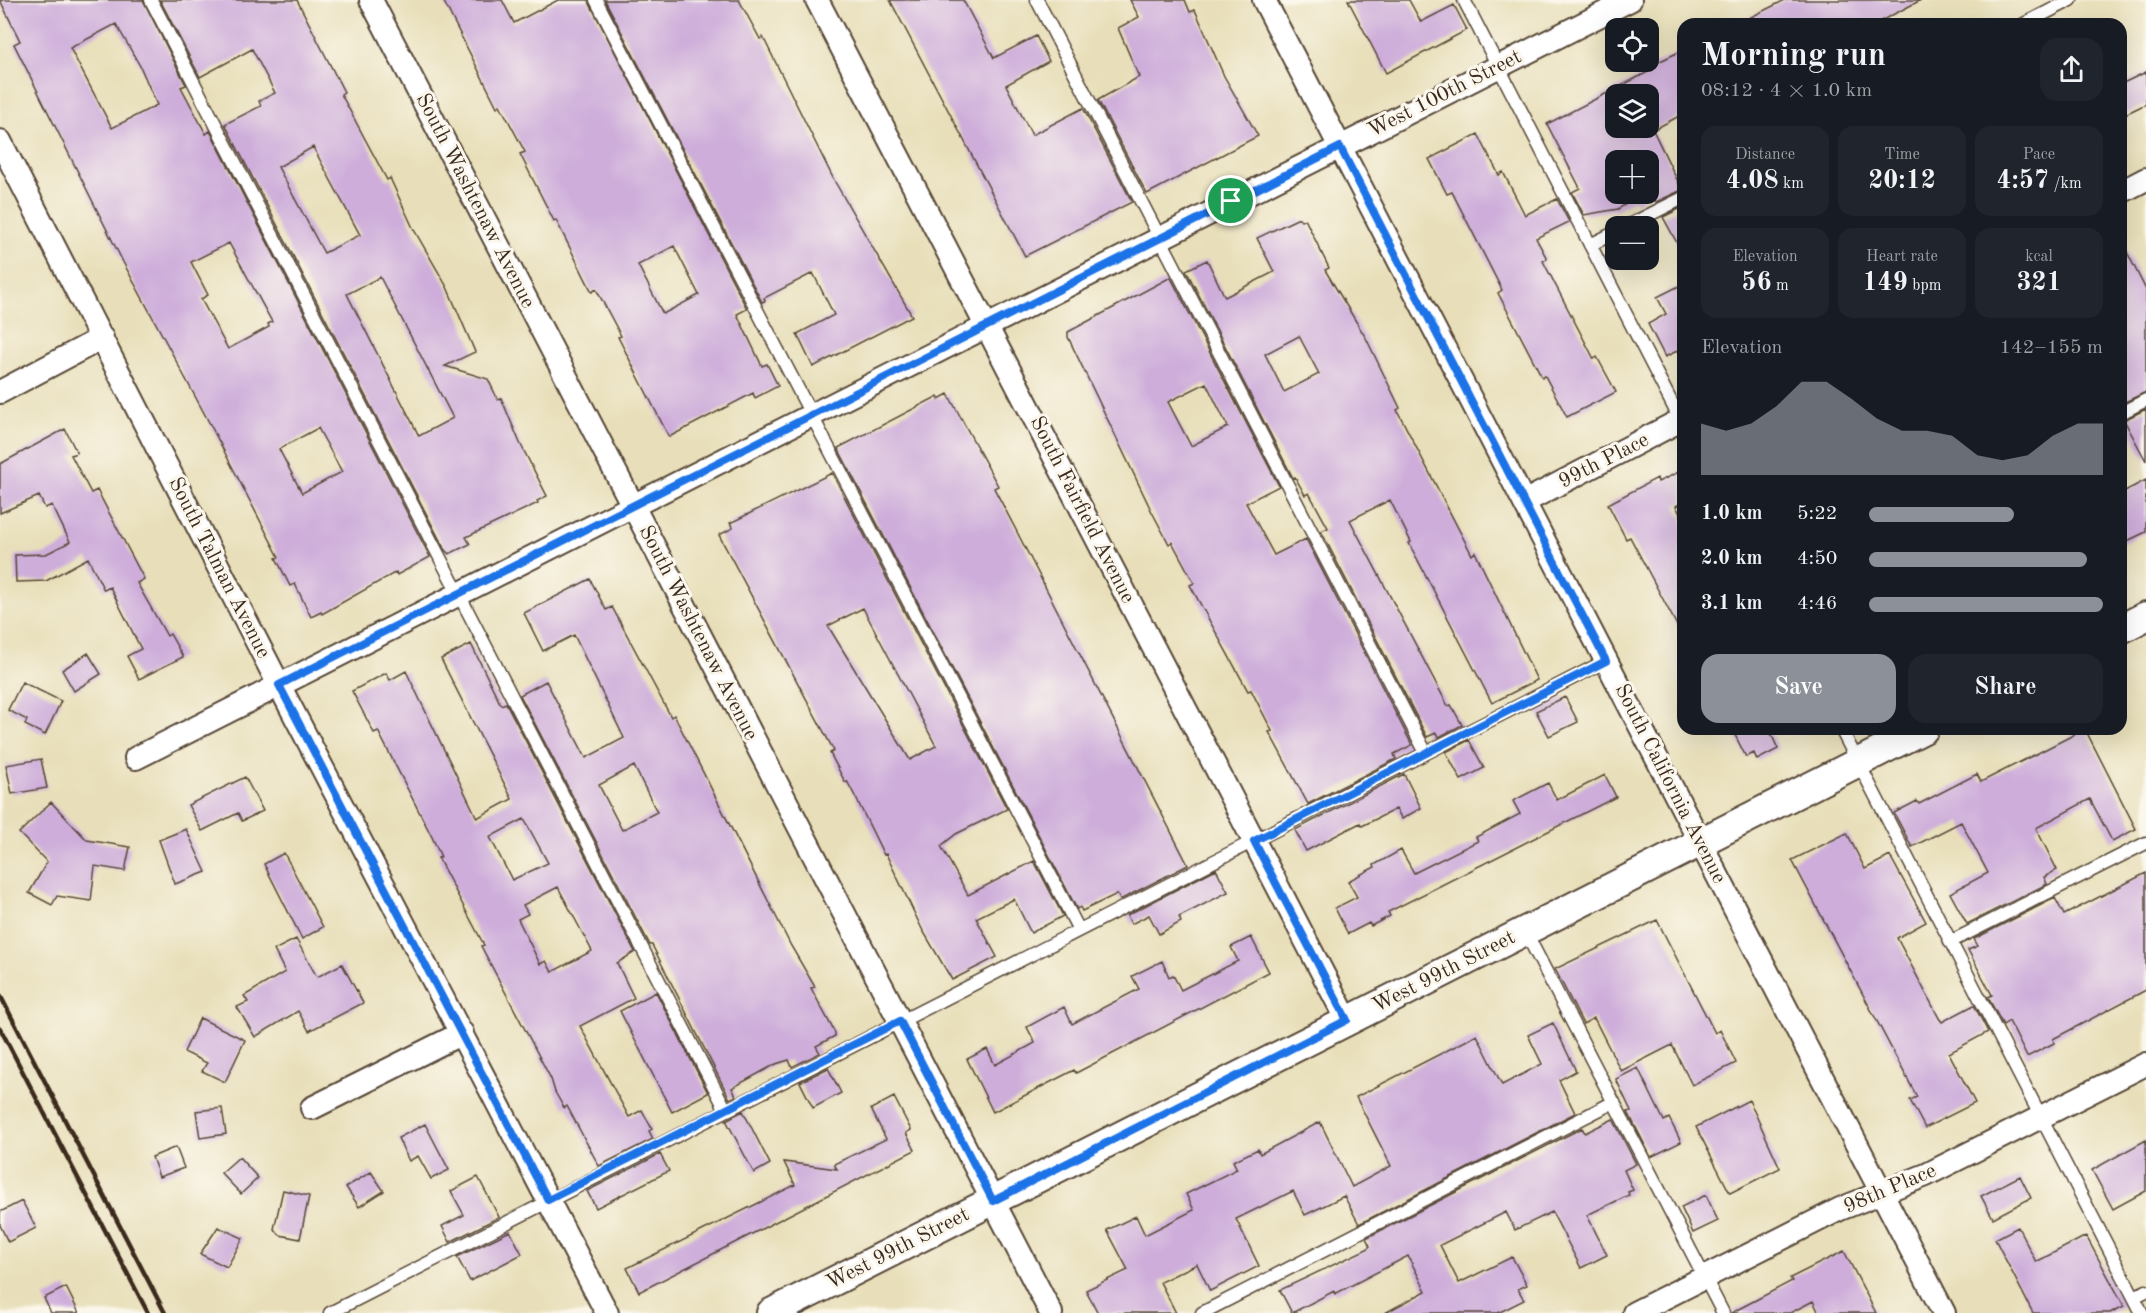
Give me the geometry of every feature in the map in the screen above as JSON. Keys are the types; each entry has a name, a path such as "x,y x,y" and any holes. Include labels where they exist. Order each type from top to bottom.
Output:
{"street":[{"name":"South Washtenaw Avenue","path":"371,0 1051,1313"},
{"name":"South Fairfield Avenue","path":"817,0 1347,1020"},
{"name":"South California Avenue","path":"1264,0 1944,1313"},
{"name":"West 100th Street","path":"136,758 1630,0"},
{"name":"South Talman Avenue","path":"0,141 279,685 607,1313"},
{"path":"2127,189 2146,179"},
{"path":"0,392 102,338"},
{"name":"99th Place","path":"1524,502 1677,424"},
{"path":"2127,626 2146,616"},
{"name":"West 99th Street","path":"771,1313 1912,735"},
{"path":"312,1108 462,1033"},
{"name":"98th Place","path":"1634,1313 1840,1209 1926,1175 2146,1064"}],"lane":[{"path":"151,0 726,1110"},
{"path":"597,0 1079,930"},
{"path":"1037,0 1426,753"},
{"path":"1464,0 1677,411"},
{"path":"2036,18 2071,0"},
{"path":"1647,216 1677,201"},
{"path":"1590,245 1605,238"},
{"path":"2127,410 2146,400"},
{"path":"330,1313 1606,661"},
{"path":"1843,735 2142,1313"},
{"path":"1950,942 2146,843"},
{"path":"1525,931 1723,1313"},
{"path":"1202,1313 1614,1102"},
{"path":"2134,1297 2146,1291"}],"building":[{"path":"0,0 143,0 186,85 181,87 206,134 210,131 430,557 397,575 396,572 322,614 321,612 311,617 295,584 290,586 276,558 279,557 123,262 14,44 20,41","holes":["116,24 140,66 157,105 112,128 70,48","229,243 272,322 268,324 269,327 228,349 201,299 208,295 191,262","318,428 342,472 302,493 279,449"]},
{"path":"160,0 297,0 344,92 341,94 387,180 390,178 413,228 447,287 475,352 445,366 488,379 498,400 501,398 520,443 547,496 537,501 538,503 466,537 470,544 449,554 445,550 225,124 261,106 259,101 275,93 252,49 200,77","holes":["313,147 360,235 324,253 278,167","380,277 453,418 419,436 347,294"]},
{"path":"443,0 502,0 514,23 558,0 588,0 747,309 737,314 762,366 767,364 778,386 755,398 753,393 669,437 618,337 621,336 596,289 592,292 520,154 525,152 500,105 497,107","holes":["674,246 699,295 663,314 638,265"]},
{"path":"605,0 739,0 760,39 763,37 835,182 912,316 813,367 797,334 834,315 813,273 764,298 765,301 762,302"},
{"path":"890,0 963,0 994,58 1036,36 1049,61 1006,85 1032,135 1083,108 1132,202 1025,256"},
{"path":"1130,0 1185,0 1190,12 1195,10 1224,76 1258,136 1147,194 1098,100 1139,77 1118,28 1139,17"},
{"path":"1348,0 1409,0 1421,22 1454,5 1467,30 1386,73"},
{"path":"1785,0 1921,0 1886,18 1749,18"},
{"path":"1677,53 1677,117 1659,127 1659,84 1625,84 1648,72 1659,72 1659,62"},
{"path":"2146,72 2146,104 2127,113 2127,81"},
{"path":"1605,94 1605,138 1657,138 1677,180 1677,192 1659,201 1659,150 1605,150 1605,204 1626,204 1618,209 1584,215 1572,192 1580,188 1547,124"},
{"path":"1478,134 1499,175 1503,172 1525,215 1557,199 1569,222 1536,238 1547,259 1543,261 1594,359 1597,357 1616,392 1567,417 1545,376 1542,377 1498,293 1502,290 1452,192 1447,194 1429,159"},
{"path":"1677,210 1677,243 1663,217"},
{"path":"1299,218 1301,221 1305,219 1329,268 1325,270 1366,338 1400,408 1397,410 1472,555 1475,552 1537,680 1492,703 1409,543 1411,542 1390,500 1350,520 1448,706 1451,705 1462,725 1439,737 1436,733 1427,737 1321,531 1328,528 1309,493 1305,495 1295,477 1293,478 1186,270 1207,260 1225,297 1274,272 1257,238","holes":["1299,336 1319,374 1284,392 1265,354"]},
{"path":"2127,252 2146,290 2146,392 2127,401"},
{"path":"1171,278 1279,486 1246,503 1274,555 1306,539 1412,745 1394,754 1396,759 1308,804 1269,732 1272,731 1251,690 1248,691 1190,585 1194,583 1172,542 1169,544 1152,512 1068,337 1068,332","holes":["1206,383 1228,427 1191,446 1168,402"]},
{"path":"1677,287 1677,351 1665,357 1648,324 1666,314 1657,297"},
{"path":"948,394 998,486 994,488 1188,865 1120,900 1117,894 1082,911 1080,907 1077,909 838,448 938,396 939,399"},
{"path":"2146,409 2146,461 2127,426 2127,418"},
{"path":"65,429 77,453 71,455 91,493 97,490 144,579 137,583 167,636 170,634 183,657 139,679 127,656 141,649 110,587 104,590 88,558 46,581 16,582 15,555 46,554 70,542 52,505 45,508 39,496 0,513 0,464"},
{"path":"832,473 1007,809 956,834 941,846 968,895 1034,861 1063,916 1031,933 1014,899 976,918 997,957 952,980 922,929 847,781 845,782 830,753 834,751 719,535 733,528 730,523","holes":["863,608 936,746 910,760 828,626"]},
{"path":"1677,473 1677,626 1630,537 1626,539 1608,504 1657,478 1658,482"},
{"path":"2146,480 2146,532 2127,541 2127,490"},
{"path":"590,579 606,610 612,607 671,717 674,715 791,946 815,987 811,988 835,1033 835,1036 816,1046 820,1053 792,1067 789,1060 776,1064 732,1088 736,1096 730,1099 652,945 520,695 546,681 586,758 624,738 574,635 543,651 524,613","holes":["634,766 657,812 622,830 599,785"]},
{"path":"471,644 501,705 506,703 635,952 617,963 634,998 580,1026 629,1117 642,1110 652,1129 649,1131 653,1139 599,1166 567,1106 564,1108 555,1092 551,1079 481,946 484,945 438,858 441,857 432,837 378,731 374,733 352,691 386,673 390,680 406,671 477,818 512,799 441,659","holes":["524,819 548,863 512,880 490,837","558,887 592,951 552,972 546,961 540,964 518,919 528,914 523,905"]},
{"path":"88,653 101,674 74,691 62,670"},
{"path":"22,682 61,701 45,735 25,725 27,720 8,710"},
{"path":"1565,697 1578,722 1549,736 1536,711"},
{"path":"1735,735 1772,735 1778,749 1757,760 1754,753 1746,757"},
{"path":"2073,735 2088,735 2136,829 2112,841 2090,799 2036,828 2057,870 2044,877 2047,884 1967,924 1950,893 1988,873 1961,822 1912,847 1894,813 1917,801 1919,804 1977,774 1981,782"},
{"path":"1469,740 1484,768 1461,780 1446,752"},
{"path":"41,759 47,788 12,794 6,765"},
{"path":"1404,774 1421,808 1402,819 1396,809 1362,826 1360,823 1306,851 1295,830"},
{"path":"1605,775 1616,797 1388,912 1390,916 1371,926 1369,923 1348,934 1335,908 1357,897 1348,881 1401,850 1414,873 1478,841 1476,837 1520,814 1513,801 1548,783 1557,800"},
{"path":"245,777 263,811 242,821 238,813 202,831 188,805"},
{"path":"51,802 87,840 130,847 125,871 95,866 91,901 57,896 52,905 29,893 47,862 19,833"},
{"path":"186,829 206,872 175,884 159,840"},
{"path":"1847,833 1865,869 1890,856 1926,922 1897,938 1939,1018 1942,1022 1974,1005 1988,1032 1949,1053 1975,1103 1925,1128 1910,1100 1917,1097 1792,860"},
{"path":"284,853 323,927 302,939 264,864"},
{"path":"1216,869 1228,892 1179,917 1181,922 1159,934 1149,915 1131,924 1127,915"},
{"path":"2146,873 2146,990 2053,1039 2054,1043 2027,1057 2009,1021 2003,1025 1988,997 1992,995 1968,950 1978,946 1974,939 2055,898 2064,915"},
{"path":"1657,920 1715,1033 1720,1030 1736,1063 1692,1085 1672,1045 1621,1071 1594,1018 1583,1024 1555,969"},
{"path":"1251,937 1269,972 1076,1073 1074,1070 993,1112 967,1059 987,1049 995,1065 1035,1043 1027,1027 1064,1007 1072,1024 1139,989 1132,976 1162,961 1169,977 1173,975 1181,990 1238,961 1231,947"},
{"path":"296,939 317,977 342,964 363,1003 309,1031 298,1011 255,1037 237,1007 248,1002 244,996 285,972 274,950"},
{"path":"656,992 708,1093 672,1112 620,1011"},
{"path":"200,1018 245,1040 225,1082 202,1071 207,1063 184,1052"},
{"path":"1553,1023 1576,1071 1559,1080 1575,1113 1359,1224 1344,1196 1305,1215 1293,1191 1236,1219 1259,1266 1210,1291 1197,1264 1160,1282 1176,1313 1098,1313 1086,1290 1128,1270 1107,1230 1136,1216 1145,1235 1194,1210 1186,1194 1237,1169 1233,1161 1258,1149 1260,1154 1320,1122 1352,1187 1391,1166 1356,1097 1477,1035 1502,1085 1542,1064 1528,1035"},
{"path":"828,1068 841,1093 813,1108 800,1082"},
{"path":"1638,1068 1664,1121 1669,1118 1681,1142 1651,1157 1628,1112 1631,1111 1616,1079"},
{"path":"894,1097 911,1130 906,1133 915,1150 639,1292 627,1268 795,1185 784,1162 837,1169 834,1164 886,1139 871,1109"},
{"path":"1749,1100 1780,1168 1730,1193 1696,1127"},
{"path":"222,1108 226,1134 200,1138 196,1111"},
{"path":"743,1111 770,1164 754,1173 726,1120"},
{"path":"1613,1119 1636,1164 1624,1170 1633,1190 1628,1192 1629,1195 1587,1215 1607,1255 1581,1268 1552,1212 1515,1230 1506,1212 1440,1245 1459,1283 1512,1257 1527,1285 1518,1289 1524,1300 1498,1313 1385,1313 1426,1291 1408,1256 1335,1294 1334,1291 1292,1313 1280,1290 1367,1249 1370,1246 1366,1238 1582,1128 1585,1133"},
{"path":"425,1124 449,1170 431,1179 418,1156 409,1161 398,1138"},
{"path":"2146,1140 2146,1191 2113,1209 2092,1170"},
{"path":"176,1147 184,1168 159,1177 152,1157"},
{"path":"660,1154 669,1171 596,1208 587,1191"},
{"path":"239,1157 258,1178 241,1194 221,1173"},
{"path":"371,1172 384,1191 359,1207 346,1187"},
{"path":"2020,1176 2031,1198 1993,1218 1981,1196"},
{"path":"478,1177 499,1217 450,1242 442,1226 464,1215 451,1191"},
{"path":"283,1190 309,1196 300,1239 280,1235 274,1229"},
{"path":"1706,1195 1718,1221 1693,1233 1681,1207"},
{"path":"22,1201 36,1228 8,1242 0,1225 0,1212"},
{"path":"218,1227 243,1238 227,1267 200,1254"},
{"path":"2018,1227 2036,1262 2086,1236 2124,1306 2110,1313 2033,1313 1995,1239"},
{"path":"510,1231 522,1254 470,1281 457,1257"},
{"path":"1844,1251 1876,1313 1819,1313 1813,1301 1790,1313 1731,1313 1792,1281 1790,1278"},
{"path":"66,1287 79,1313 51,1313 44,1298"}],"railway":[{"path":"0,995 165,1313"},
{"path":"0,1028 148,1313"}],"route":[{"path":"1340,147 1606,661 1254,841 1347,1020 993,1201 900,1021 548,1200 279,685 1231,201 1340,147"}]}
